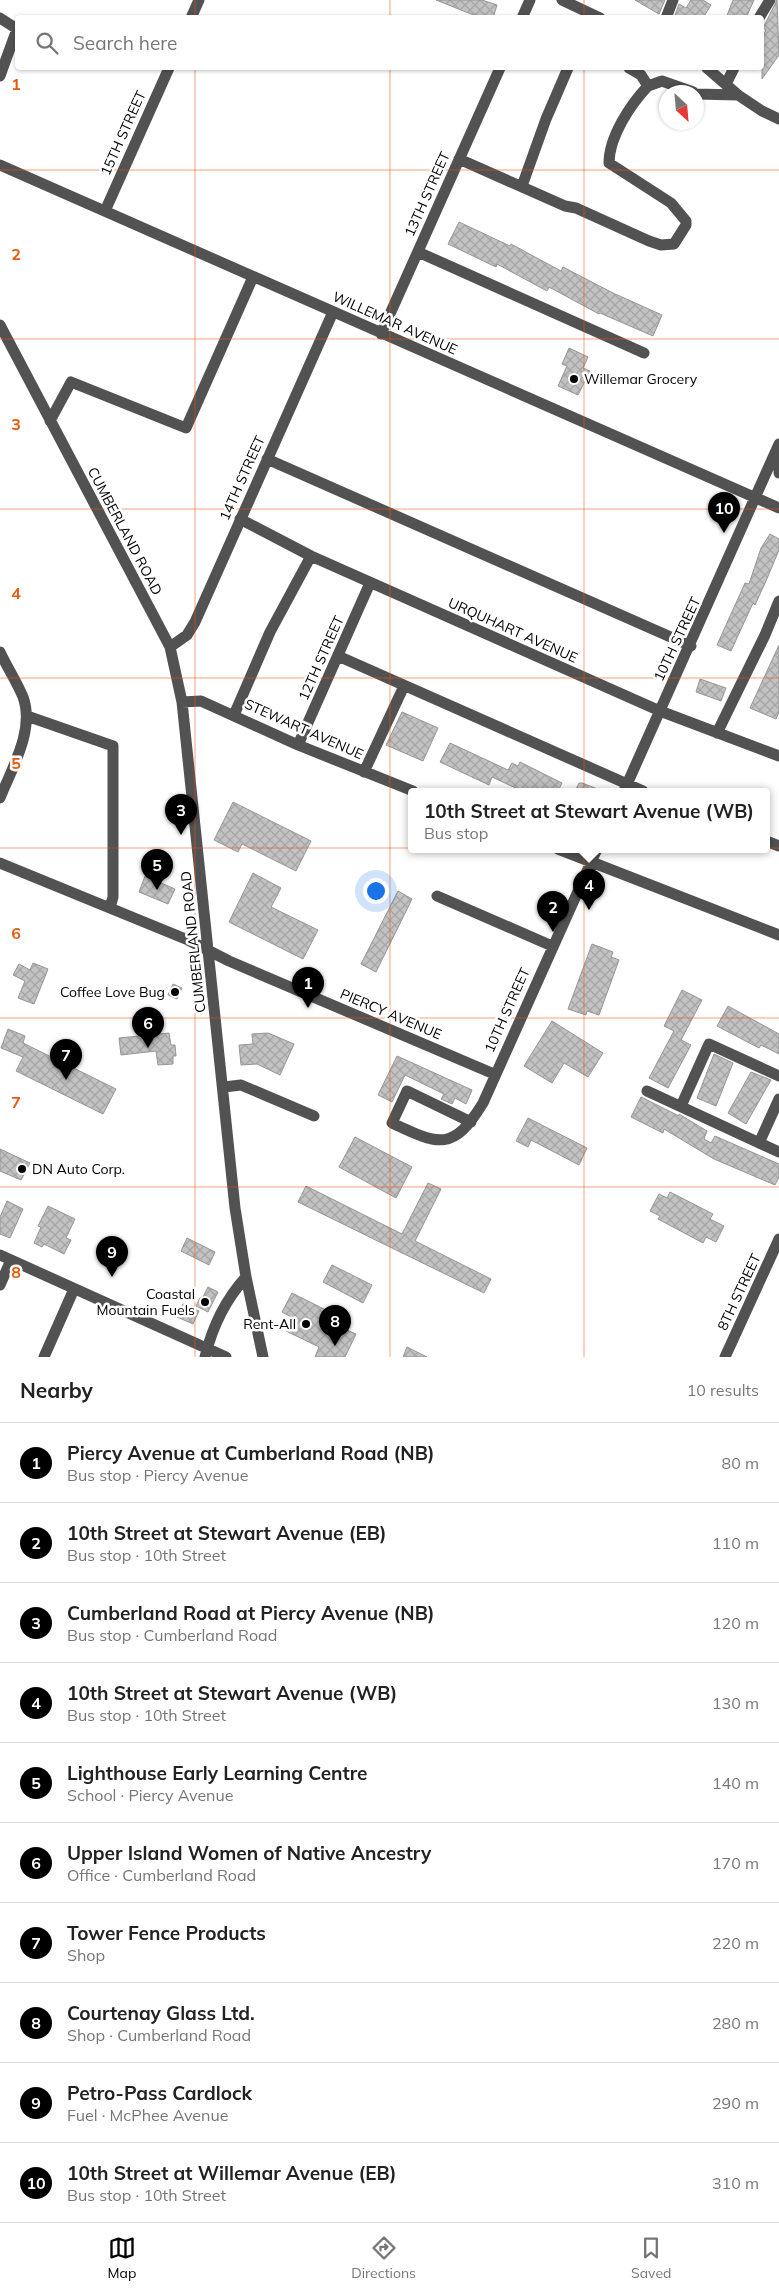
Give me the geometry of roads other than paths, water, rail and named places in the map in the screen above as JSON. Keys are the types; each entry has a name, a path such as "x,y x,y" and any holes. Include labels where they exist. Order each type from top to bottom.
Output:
{"street":[{"path":"192,15 199,0"},
{"path":"523,15 530,0"},
{"path":"562,0 594,15"},
{"path":"667,15 673,0"},
{"path":"761,15 770,0"},
{"path":"0,18 15,28"},
{"path":"0,76 15,35"},
{"name":"15TH STREET","path":"105,211 168,70"},
{"name":"13TH STREET","path":"381,334 499,70"},
{"path":"522,186 549,111 567,70"},
{"path":"632,70 641,75 648,86"},
{"path":"708,70 762,111 779,119"},
{"path":"726,84 733,70"},
{"path":"459,159 649,241 661,245 674,244 686,224 680,212 671,203 609,163 612,143 623,118 648,86 662,81 673,85"},
{"path":"704,94 738,94"},
{"name":"WILLEMAR AVENUE","path":"0,165 779,508"},
{"path":"418,252 644,353"},
{"path":"50,421 71,382 186,428 254,277"},
{"name":"14TH STREET","path":"170,648 188,635 195,622 333,312"},
{"name":"CUMBERLAND ROAD","path":"0,325 170,648 175,663 182,702 236,1208 246,1277 263,1357"},
{"name":"10TH STREET","path":"626,788 691,646 779,444"},
{"path":"779,458 779,473"},
{"path":"267,459 691,646"},
{"name":"URQUHART AVENUE","path":"240,519 311,556 660,711 778,754"},
{"path":"234,714 270,632 311,556"},
{"name":"12TH STREET","path":"298,745 370,582"},
{"path":"717,733 761,643 779,601"},
{"path":"0,652 23,698 27,716 24,739 0,798"},
{"path":"338,656 626,788"},
{"path":"364,772 404,686"},
{"name":"STEWART AVENUE","path":"182,702 201,701 234,714 298,745 408,789"},
{"path":"27,716 113,746 113,897 110,908"},
{"path":"568,853 779,936"},
{"name":"10TH STREET","path":"471,1122 483,1103 494,1074 595,853"},
{"name":"PIERCY AVENUE","path":"0,863 188,940 208,952 494,1074"},
{"path":"436,896 552,946"},
{"path":"681,1106 709,1044 779,1076"},
{"path":"224,1087 241,1085 314,1116"},
{"path":"407,1091 471,1122 460,1134 442,1141 425,1138 392,1123 407,1091"},
{"path":"647,1091 779,1152"},
{"path":"759,1143 779,1099"},
{"name":"8TH STREET","path":"725,1357 778,1246"},
{"path":"0,1255 206,1353 226,1357"},
{"path":"0,1285 11,1260"},
{"path":"206,1353 230,1294 246,1277"},
{"path":"44,1357 74,1289"}],"place":[{"name":"Willemar Grocery","path":"574,379"},
{"name":"10th Street at Willemar Avenue (EB)","path":"724,533"},
{"name":"Cumberland Road at Piercy Avenue (NB)","path":"181,835"},
{"name":"Lighthouse Early Learning Centre","path":"157,890"},
{"name":"10th Street at Stewart Avenue (WB)","path":"589,910"},
{"name":"10th Street at Stewart Avenue (EB)","path":"553,932"},
{"name":"Coffee Love Bug","path":"175,992"},
{"name":"Piercy Avenue at Cumberland Road (NB)","path":"308,1008"},
{"name":"Upper Island Women of Native Ancestry","path":"148,1048"},
{"name":"Tower Fence Products","path":"66,1080"},
{"name":"DN Auto Corp.","path":"22,1169"},
{"name":"Petro-Pass Cardlock","path":"112,1277"},
{"name":"Coastal Mountain Fuels","path":"205,1302"},
{"name":"Rent-All","path":"306,1324"},
{"name":"Courtenay Glass Ltd.","path":"335,1346"}]}
